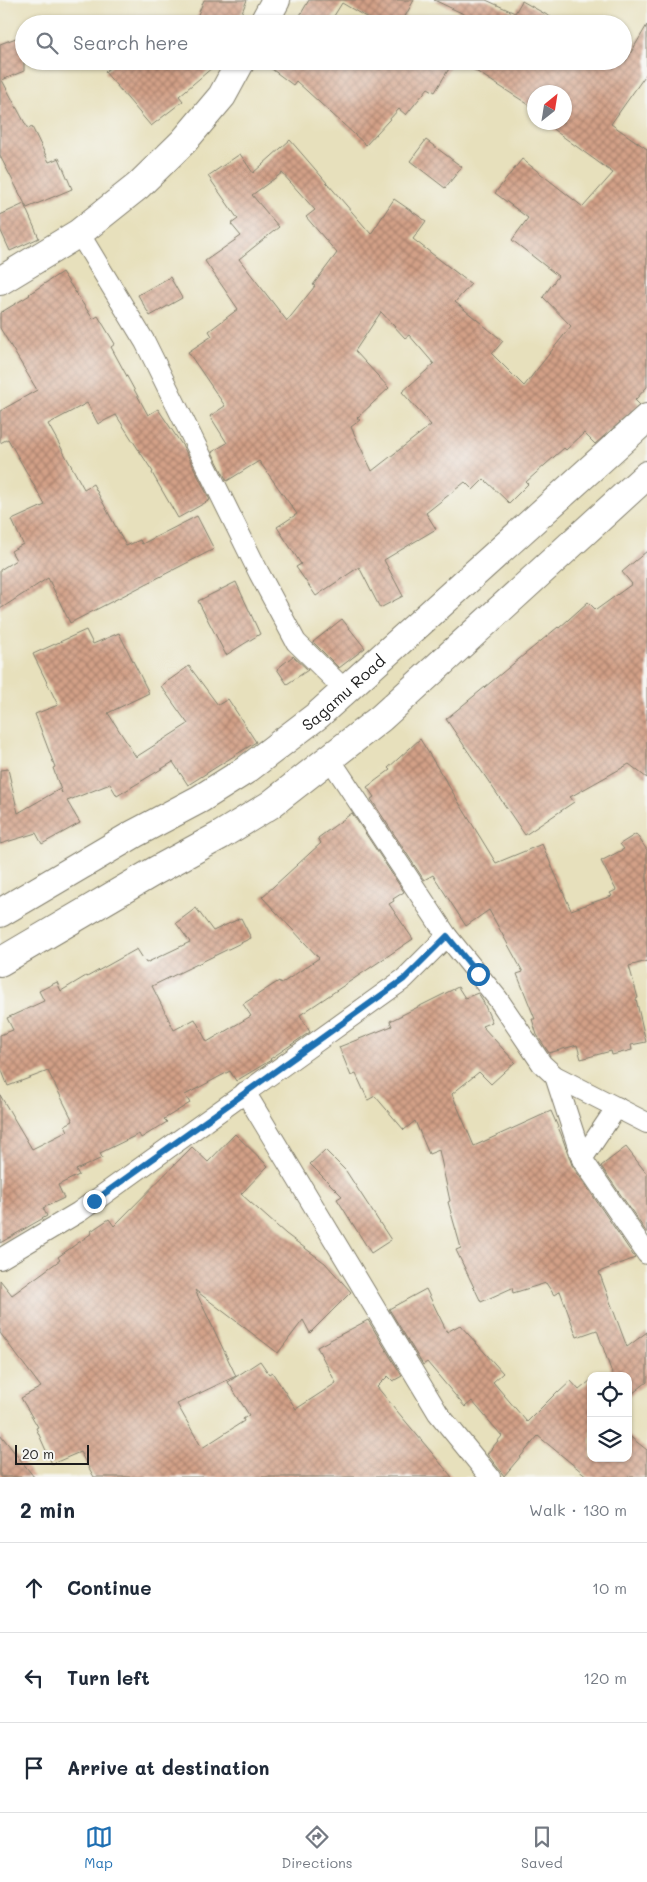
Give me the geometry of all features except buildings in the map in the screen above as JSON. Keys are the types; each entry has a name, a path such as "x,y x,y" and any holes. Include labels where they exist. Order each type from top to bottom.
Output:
{"main road":[{"path":"267,15 276,0"},
{"path":"0,280 79,233 138,186 184,140 222,96 236,70"},
{"name":"Sagamu Road","path":"0,913 134,834 200,799 246,770 318,715 647,418"},
{"path":"0,962 270,805 380,718 647,475"}],"street":[{"path":"79,233 146,342 259,573 296,642 346,691"},
{"path":"330,759 447,936 498,998 542,1064 555,1076 647,1123"},
{"path":"0,1259 79,1212 404,979 447,936"},
{"path":"555,1076 582,1159 647,1254"},
{"path":"245,1092 438,1414 490,1477"},
{"path":"582,1159 617,1107"}],"route":[{"path":"94,1201 404,979 447,936 478,974"}]}
